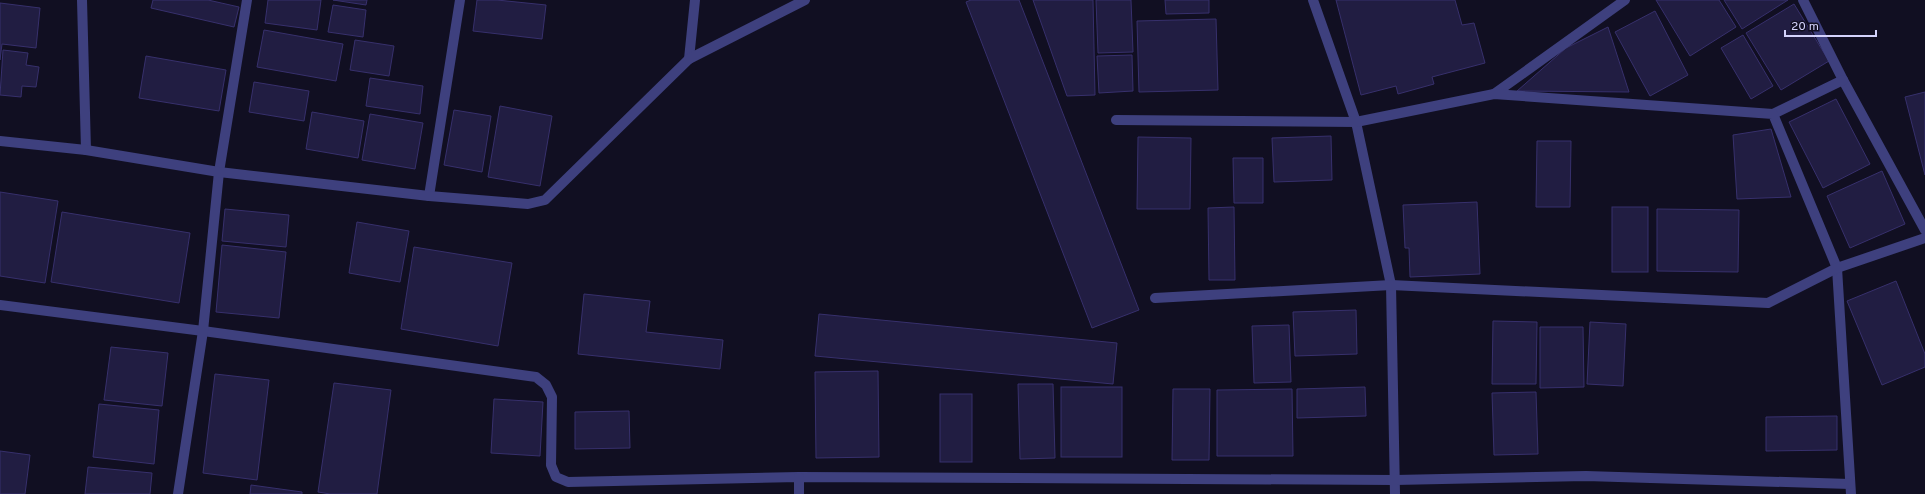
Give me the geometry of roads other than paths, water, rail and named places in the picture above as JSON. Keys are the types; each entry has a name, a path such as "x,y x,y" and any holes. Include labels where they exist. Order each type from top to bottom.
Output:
{"street":[{"path":"82,0 86,150"},
{"path":"178,494 203,330 219,172 247,0"},
{"path":"429,196 460,0"},
{"path":"689,59 695,0"},
{"path":"0,141 86,150 219,172 429,196 528,204 545,200 689,59 805,0"},
{"path":"1313,0 1356,122 1391,285 1395,494"},
{"path":"1494,94 1625,0"},
{"path":"1803,0 1843,80 1925,230"},
{"path":"1116,120 1356,122 1494,94 1773,114 1843,80"},
{"path":"0,305 203,330 536,377 546,385 552,397 551,465 556,477 568,482 799,477 1395,480 1586,476 1850,489 1837,268 1773,114"},
{"path":"1155,298 1391,285 1768,303 1837,268 1925,238"},
{"path":"799,477 799,494"}]}
